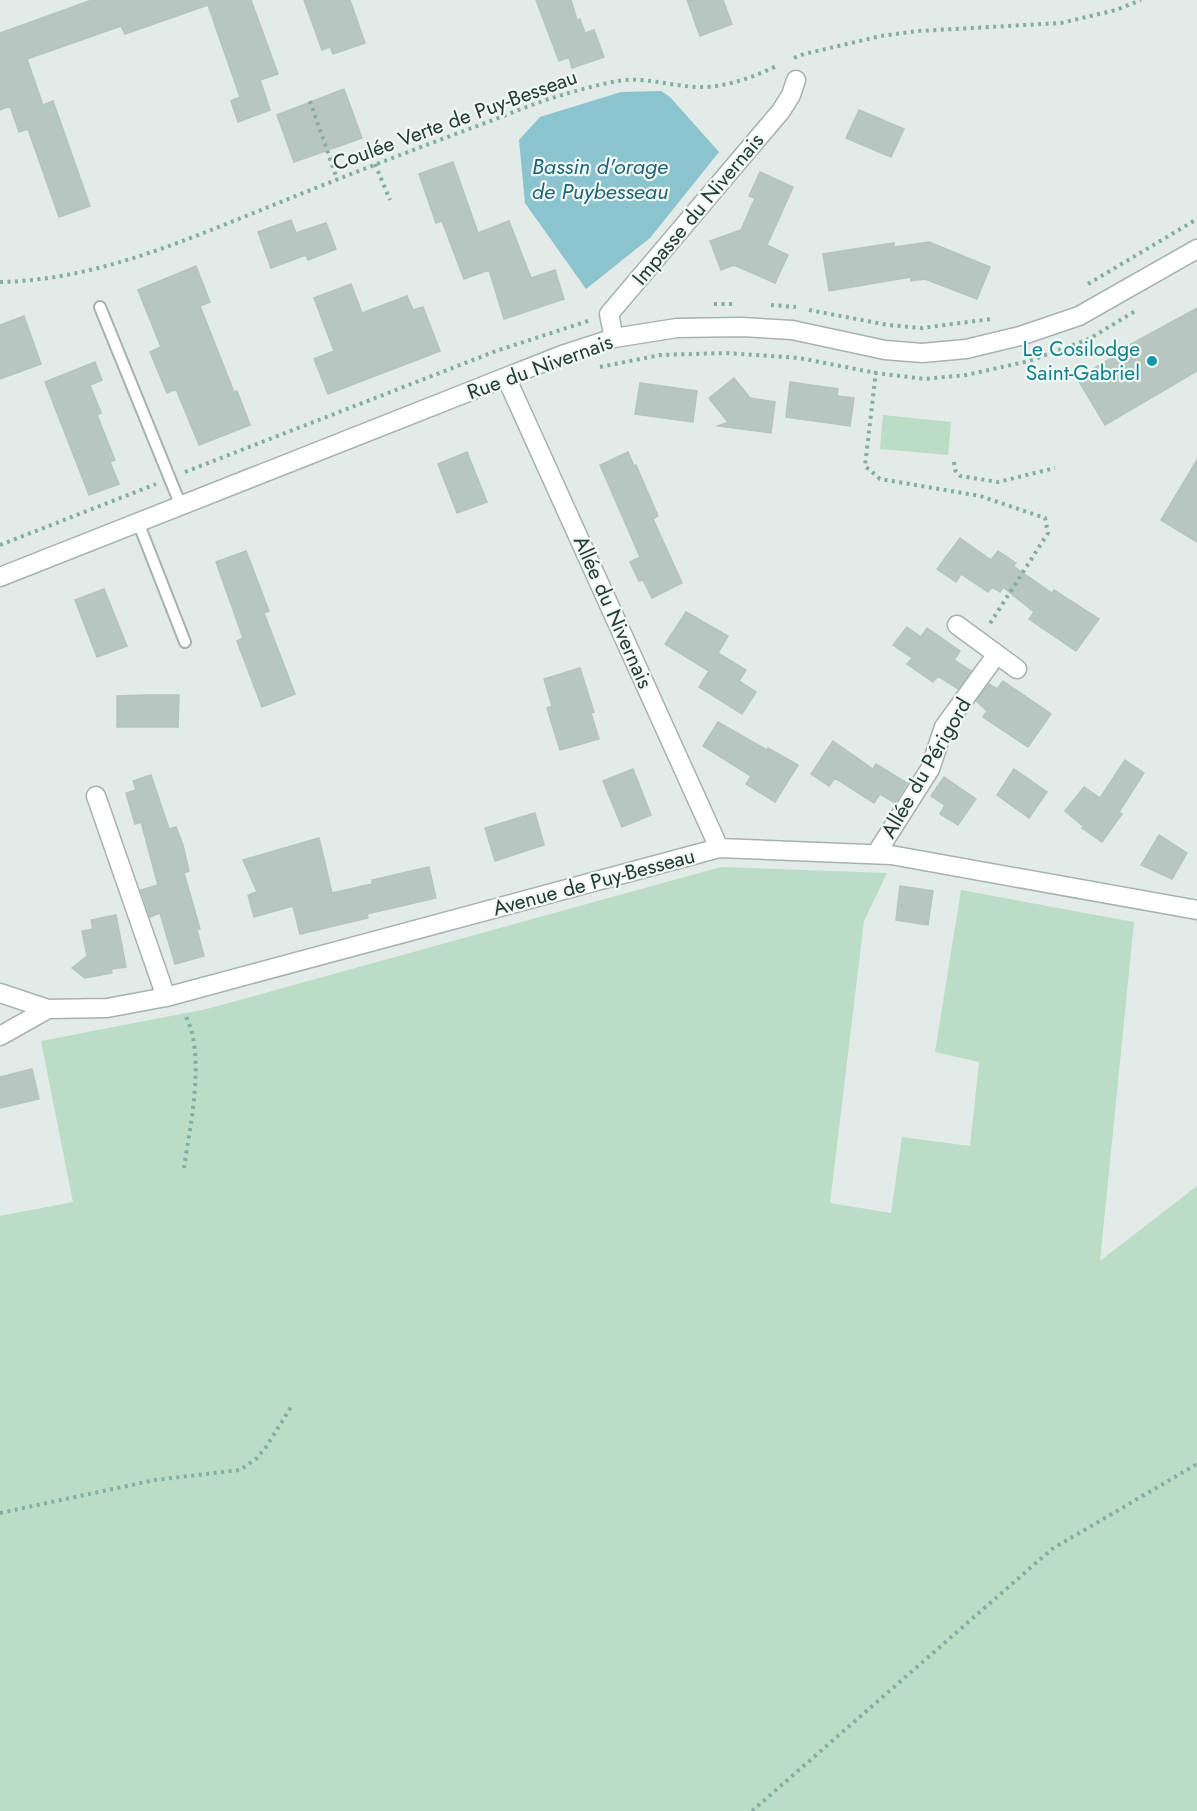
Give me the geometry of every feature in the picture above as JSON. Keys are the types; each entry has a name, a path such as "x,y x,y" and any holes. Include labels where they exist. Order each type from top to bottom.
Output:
{"street":[{"name":"Impasse du Nivernais","path":"614,338 609,314 781,111 791,95 796,80"},
{"name":"Rue du Nivernais","path":"0,577 562,355 614,338 677,328 741,327 792,330 885,350 922,353 966,350 1020,336 1079,316 1197,249"},
{"name":"Allée du Nivernais","path":"506,377 719,848"},
{"path":"957,625 1017,669"},
{"name":"Allée du Périgord","path":"876,854 930,769 944,727 997,654"},
{"path":"96,796 166,997"},
{"name":"Avenue de Puy-Besseau","path":"0,993 48,1009 107,1008 166,997 719,848 891,855 1197,910"},
{"path":"0,1036 48,1009"}],"lane":[{"path":"100,307 181,506"},
{"path":"138,522 185,642"}],"path":[{"path":"794,58 850,42 899,33 1061,23 1116,10 1141,0"},
{"name":"Coulée Verte de Puy-Besseau","path":"0,282 40,281 88,272 154,253 375,164 561,95 625,80 696,87 723,85 752,77 783,63"},
{"path":"310,101 337,179"},
{"path":"375,164 390,200"},
{"path":"592,369 660,355 726,353 799,358 876,373 925,379 966,375 1018,363 1089,339 1138,310"},
{"path":"888,325 885,350 876,373 865,466 880,479 980,496 1045,518 1048,533 978,640"},
{"path":"954,462 955,470 960,476 998,482 1055,468"},
{"path":"166,997 182,1008 193,1038 195,1080 184,1168"},
{"path":"0,1513 155,1480 240,1470 257,1458 266,1448 293,1404"},
{"path":"752,1811 1052,1549 1197,1464"}],"green space":[{"path":"883,415 951,422 948,455 880,449"},
{"path":"721,867 887,873 864,921 830,1203 891,1213 902,1137 970,1146 979,1062 935,1052 961,890 1134,922 1100,1261 1197,1186 1197,1811 0,1811 0,1216 73,1202 41,1041 207,1009"}],"water":[{"name":"Bassin d'orage de Puybesseau","path":"661,91 670,97 719,152 650,238 586,289 525,203 519,140 540,117 621,92"}],"building":[{"path":"92,0 251,0 278,74 260,80 270,110 238,122 231,101 240,97 208,5 125,34 121,26 27,59 43,105 53,101 90,206 59,217 28,129 19,132 10,106 0,110 0,33"},
{"path":"304,0 350,0 365,43 333,54 330,47 322,50"},
{"path":"536,0 571,0 577,20 580,19 585,33 594,30 604,57 572,68 569,57 559,61"},
{"path":"687,0 723,0 732,24 700,36"},
{"path":"344,89 362,138 294,162 277,115"},
{"path":"859,110 904,129 891,157 846,138"},
{"path":"453,162 478,233 509,221 531,278 555,270 564,299 504,319 489,270 464,279 442,221 436,223 419,174"},
{"path":"760,172 793,187 767,245 788,255 775,283 734,265 721,270 710,241 741,230 755,198 749,196"},
{"path":"291,220 296,233 326,223 336,249 308,260 306,255 271,268 258,232"},
{"path":"929,242 990,267 977,299 925,279 911,281 911,277 829,291 823,254 894,243 894,247"},
{"path":"196,266 210,302 200,306 234,392 237,391 250,425 199,445 176,389 167,393 150,352 161,347 138,290"},
{"path":"351,284 362,313 407,296 413,310 423,307 440,351 328,394 314,359 334,351 314,298"},
{"name":"Le Cosilodge Saint-Gabriel","path":"1197,308 1197,371 1105,425 1077,378 1124,351 1122,349"},
{"path":"24,316 41,364 0,379 0,325"},
{"path":"95,362 102,380 90,385 101,413 97,415 115,460 110,462 119,484 89,495 45,382"},
{"path":"734,378 750,398 775,402 771,433 718,426 728,422 709,398"},
{"path":"790,382 838,389 837,396 854,398 850,426 786,417"},
{"path":"640,383 697,391 693,422 635,414"},
{"path":"467,452 487,502 457,513 438,464"},
{"path":"628,452 658,516 653,519 682,583 652,598 643,580 639,581 630,562 640,557 600,465"},
{"path":"1197,460 1197,542 1161,520"},
{"path":"960,538 991,560 998,551 1016,563 1013,566 1052,593 1054,590 1099,619 1076,651 1029,619 1034,612 1003,587 1000,592 992,587 988,592 961,574 956,582 937,569"},
{"path":"246,551 269,611 264,613 295,694 262,707 237,641 243,638 216,562"},
{"path":"104,589 127,646 97,657 75,600"},
{"path":"686,612 728,636 718,653 746,670 739,681 756,692 742,714 699,687 709,671 665,644"},
{"path":"907,627 921,637 927,628 960,651 954,660 971,671 958,689 938,676 933,682 907,664 912,658 893,645"},
{"path":"580,668 594,712 591,713 599,739 560,750 547,708 552,706 544,679"},
{"path":"1003,681 1051,714 1028,747 983,717 987,711 976,701 989,684 997,689"},
{"path":"179,695 178,727 117,727 117,696"},
{"path":"718,722 798,765 775,802 746,784 751,776 703,746"},
{"path":"833,741 873,769 876,764 907,783 895,803 880,794 874,803 835,778 829,786 811,774"},
{"path":"1125,760 1144,773 1119,812 1122,814 1102,842 1082,828 1084,827 1065,811 1084,787 1100,798"},
{"path":"633,769 651,815 622,827 603,781"},
{"path":"1014,769 1047,792 1029,818 997,795"},
{"path":"151,775 169,829 176,827 183,845 189,871 184,873 200,929 197,930 204,956 175,964 160,913 150,917 141,890 158,885 141,822 135,824 126,793 136,790 133,781"},
{"path":"944,777 976,799 958,825 940,814 945,805 931,796"},
{"path":"535,813 544,845 495,861 485,828"},
{"path":"1159,835 1187,853 1172,879 1141,865"},
{"path":"319,838 332,893 372,884 372,880 429,867 436,898 367,914 368,918 300,934 293,906 254,917 248,895 257,892 243,860"},
{"path":"900,886 933,891 928,925 896,920"},
{"path":"116,915 126,967 111,969 112,973 85,978 72,968 87,956 82,931 93,929 91,920"},
{"path":"32,1069 39,1099 0,1108 0,1077"}],"place":[{"name":"Le Cosilodge Saint-Gabriel","path":"1152,361"}]}
